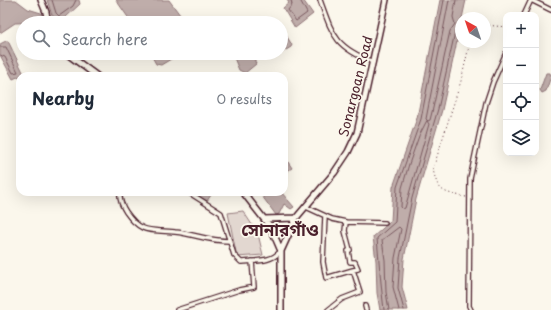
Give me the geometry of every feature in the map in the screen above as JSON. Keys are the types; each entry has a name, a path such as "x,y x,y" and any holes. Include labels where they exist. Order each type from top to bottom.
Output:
{"main road":[{"path":"41,0 47,16"},
{"name":"Sonargoan Road","path":"281,251 296,218 334,173 348,152 357,133 386,0"},
{"path":"75,60 92,72"},
{"name":"Sonargoan Road","path":"246,196 275,236 281,251 282,310"},
{"path":"264,219 296,218"}],"street":[{"path":"320,0 330,30 339,42 355,55 373,62"},
{"path":"525,12 531,0 551,10"},
{"path":"471,310 469,306 470,179 486,103 503,60"},
{"path":"121,196 122,206 131,219 141,229 158,232 175,232 213,241 230,241"},
{"path":"195,196 218,210 223,219 234,255 238,261 273,258 281,251"},
{"path":"306,207 325,216 346,222 385,223"},
{"path":"325,216 323,262 326,278 358,269 354,262 350,262 348,251 350,250 345,232 346,222"},
{"path":"177,310 239,290 254,287 252,261"},
{"path":"328,310 342,299 360,292 353,270"}],"path":[{"path":"491,25 503,26"},
{"path":"469,48 461,81 434,169 436,184 443,192 471,198"}],"shaded area":[{"path":"243,211 258,234 263,255 237,257 228,213"}],"water":[{"path":"0,0 16,0 28,9 41,13 42,16 16,16 16,23 0,33"},
{"path":"47,0 79,0 80,4 67,16 52,15"},
{"path":"116,0 169,0 181,16 127,16"},
{"path":"287,0 303,0 313,14 295,28 283,8 289,3"},
{"path":"440,0 466,0 463,12 455,12 456,48 442,110 416,199 404,259 402,287 408,310 380,310 377,293 376,261 373,237 391,221 393,187 417,118"},
{"path":"288,38 292,45 288,49"},
{"path":"8,41 23,72 16,72 16,78 13,79 0,55 0,44"},
{"path":"154,60 169,60 161,65 156,64"},
{"path":"235,60 255,60 256,64 246,72 239,70"},
{"path":"546,73 550,73 551,76 546,91 542,93 540,90"},
{"path":"288,162 292,168 288,170"},
{"path":"196,196 210,196 207,201"},
{"path":"262,196 284,196 294,207 291,209 284,204 279,214 276,215"}],"district":[{"name":"সোনারগাঁও","path":"280,229"}]}
